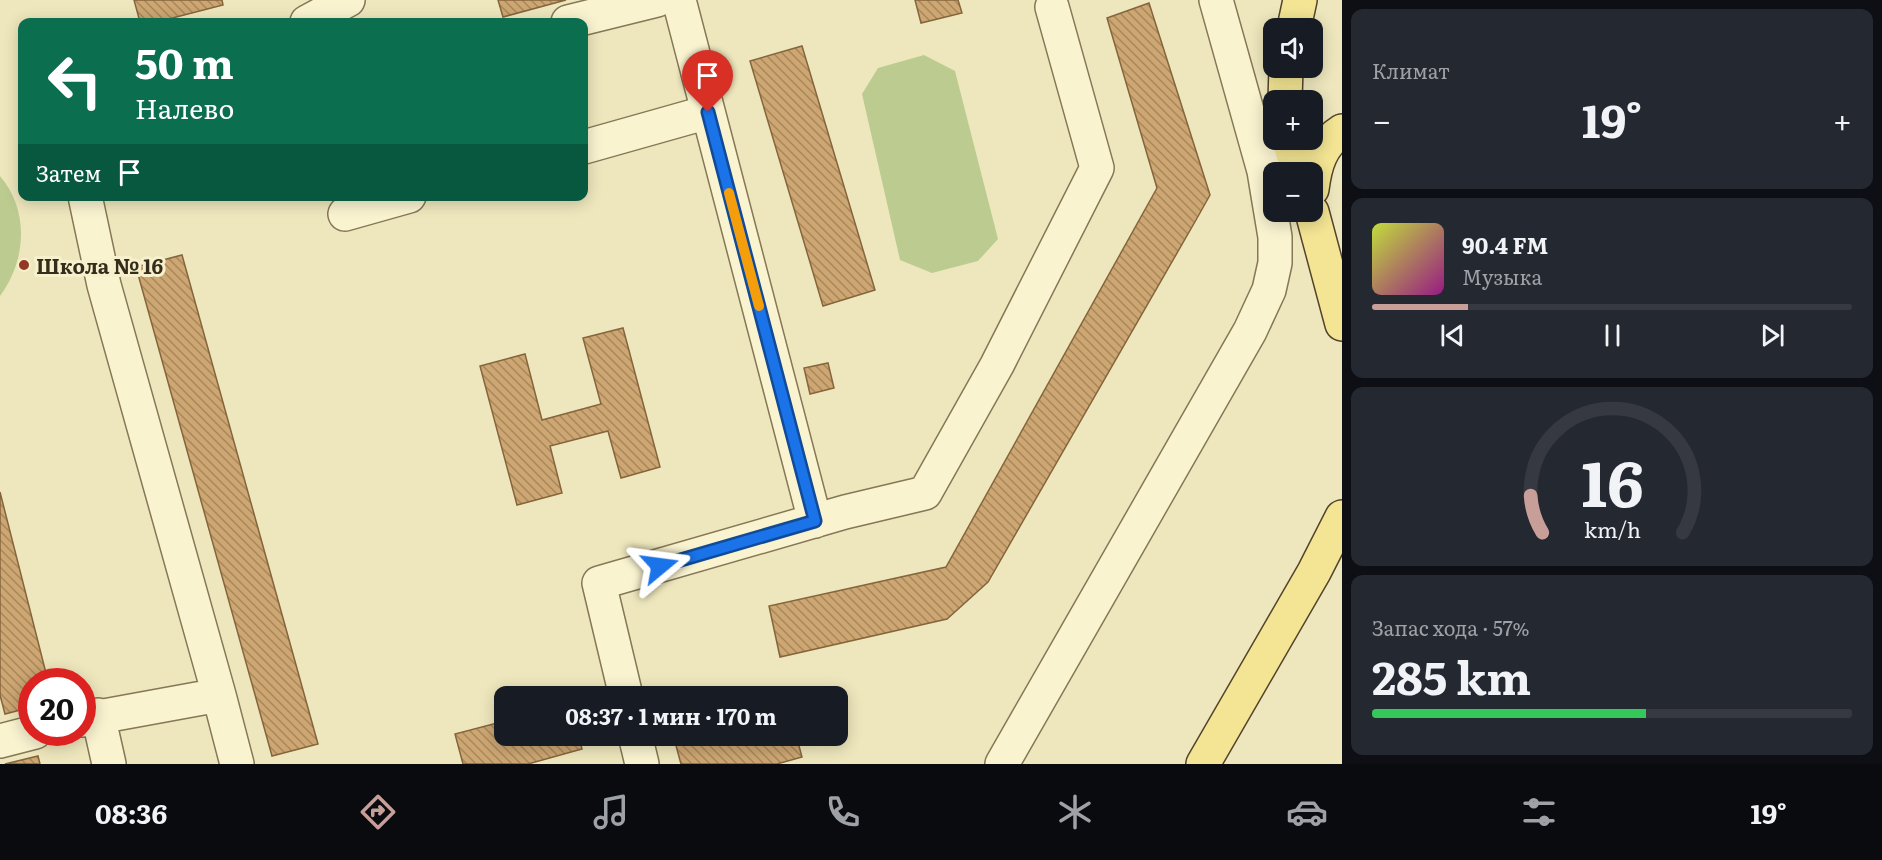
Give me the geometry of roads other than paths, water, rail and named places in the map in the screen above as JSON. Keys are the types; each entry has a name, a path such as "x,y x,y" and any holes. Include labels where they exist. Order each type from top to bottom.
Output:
{"main road":[{"path":"1296,18 1300,0"},
{"path":"1318,162 1332,137 1342,130"},
{"path":"1315,222 1342,324"},
{"path":"1203,764 1314,572 1342,517"}],"street":[{"path":"314,18 348,0"},
{"path":"584,18 657,0"},
{"path":"679,0 815,521"},
{"path":"1002,764 1250,330 1269,290 1275,263 1275,237 1264,171 1216,0"},
{"path":"624,686 598,583 845,512 925,493 997,365 1097,168 1058,2"},
{"path":"588,146 708,112"},
{"path":"86,201 104,285 237,764"},
{"path":"345,214 391,201"},
{"path":"96,717 219,695"},
{"path":"96,733 109,764"},
{"path":"0,741 18,736"},
{"path":"638,746 642,764"}],"place":[{"name":"Школа № 16","path":"24,265"}]}
